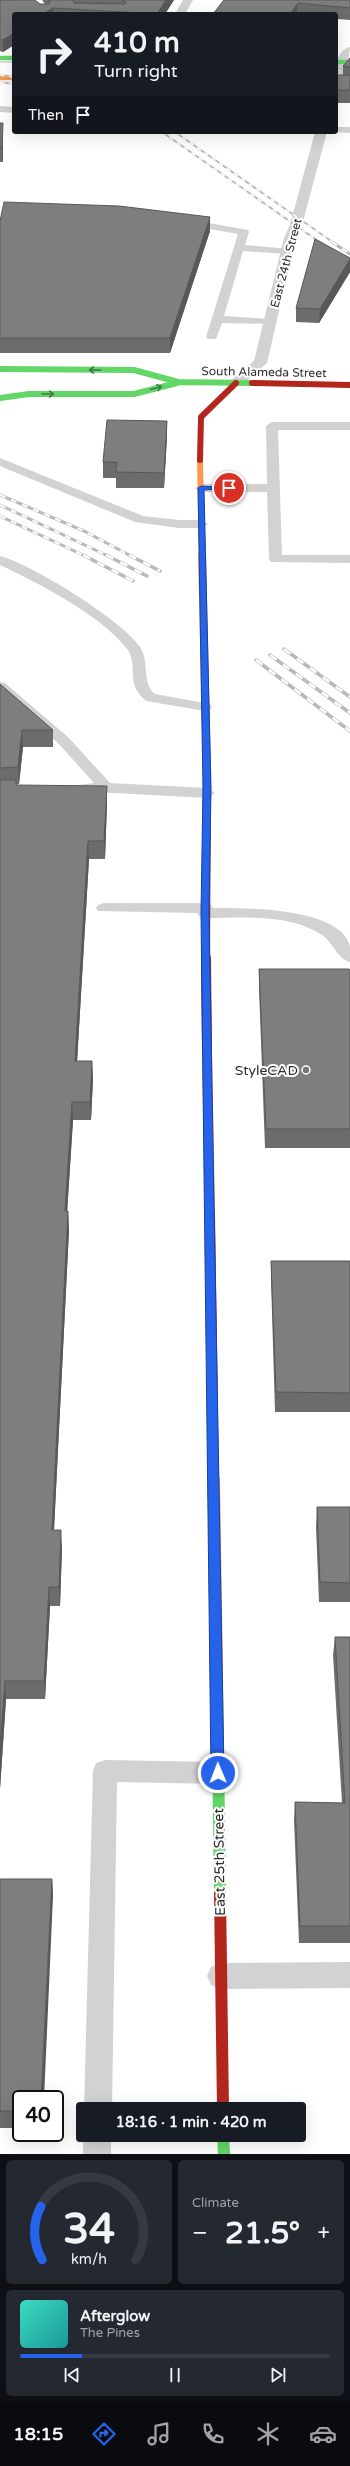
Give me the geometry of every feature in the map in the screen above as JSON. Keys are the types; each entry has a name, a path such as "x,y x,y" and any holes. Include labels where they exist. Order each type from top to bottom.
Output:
{"street":[{"path":"181,12 188,0"},
{"path":"338,81 342,62 350,50"},
{"path":"0,58 12,58"},
{"path":"0,78 12,78"},
{"name":"East 24th Street","path":"236,383 260,363 287,251 320,134"},
{"name":"South Alameda Street","path":"0,369 134,370 178,382 350,384"},
{"name":"South Alameda Street","path":"0,398 29,394 134,394 178,382"},
{"name":"East 25th Street","path":"223,2102 205,910 207,793 203,647 200,417 236,383"},
{"path":"0,393 29,394"},
{"path":"223,2142 224,2154"}],"lane":[{"path":"0,109 12,110"},
{"path":"338,130 350,130"},
{"path":"177,220 244,232 212,337"},
{"path":"240,248 287,251"},
{"path":"217,319 270,322"},
{"path":"350,426 272,426 276,559 350,560"},
{"path":"0,462 140,519 173,524 202,524"},
{"path":"201,488 273,488"},
{"path":"0,560 22,570 112,627 135,650 140,682 145,694 151,698 205,707"},
{"path":"0,686 64,741 106,787"},
{"path":"68,788 106,787 207,793"},
{"path":"104,908 205,910 295,918 315,924 330,932 350,957"},
{"path":"98,2102 105,1771 218,1773"},
{"path":"220,1976 350,1975"},
{"path":"97,2142 97,2154"}],"building":[{"path":"0,0 35,0 40,4 49,4 49,0 73,0 74,3 125,4 126,2 122,0 166,0 158,12 122,12 53,8 46,12 12,12 12,34 3,40 0,40"},
{"path":"224,0 350,0 350,8 298,3 291,12 215,12"},
{"path":"350,58 350,67 343,66"},
{"path":"338,75 350,75 350,90 338,90"},
{"path":"0,123 3,123 2,148 0,148"},
{"path":"4,202 119,206 210,217 170,338 0,338 0,221"},
{"path":"315,239 350,259 320,309 296,308"},
{"path":"107,420 167,421 164,473 116,472 117,462 103,462"},
{"path":"0,684 53,730 22,730 18,767 0,768"},
{"path":"0,780 16,780 16,785 107,786 104,841 88,841 75,1061 92,1061 90,1102 72,1102 65,1211 68,1211 52,1530 61,1530 59,1587 49,1587 44,1681 5,1681 0,1747"},
{"name":"StyleCAD","path":"259,969 350,970 350,1129 266,1129"},
{"path":"271,1261 350,1261 350,1393 276,1392"},
{"path":"317,1507 350,1507 350,1583 320,1582"},
{"path":"335,1637 350,1637 350,1926 300,1926 295,1802 345,1803"},
{"path":"0,1879 52,1879 41,2090 12,2090 12,2111 0,2111"}],"tram line":[{"path":"0,62 12,62"},
{"path":"338,68 350,69"}],"railway":[{"path":"0,75 12,77"},
{"path":"0,82 12,84"},
{"path":"165,134 321,243"},
{"path":"178,134 334,243"},
{"path":"319,242 327,247"},
{"path":"332,242 350,254"},
{"path":"0,495 84,531 131,556"},
{"path":"0,505 107,556"},
{"path":"0,516 84,556"},
{"path":"129,555 160,571"},
{"path":"84,556 133,581"},
{"path":"107,556 147,576"},
{"path":"284,649 350,697"},
{"path":"270,655 350,713"},
{"path":"256,660 350,731"}],"traffic: fast":[{"path":"0,58 12,58"},
{"path":"338,62 350,62"},
{"path":"0,369 134,370 178,382 252,383"},
{"path":"0,398 29,394 134,394 177,383"},
{"path":"217,1678 220,1894"},
{"path":"223,2142 224,2154"}],"traffic: slow":[{"path":"0,78 12,78"},
{"path":"200,460 207,774"},
{"path":"207,1050 210,1215"},
{"path":"213,1413 217,1678"}],"traffic: jam":[{"path":"200,460 201,417 236,383"},
{"path":"252,383 350,385"},
{"path":"207,774 205,913 207,1050"},
{"path":"210,1215 213,1413"},
{"path":"220,1894 223,2102"}],"place":[{"name":"StyleCAD","path":"306,1070"}],"route":[{"path":"218,1773 205,913 207,788 201,488 229,488"}]}
